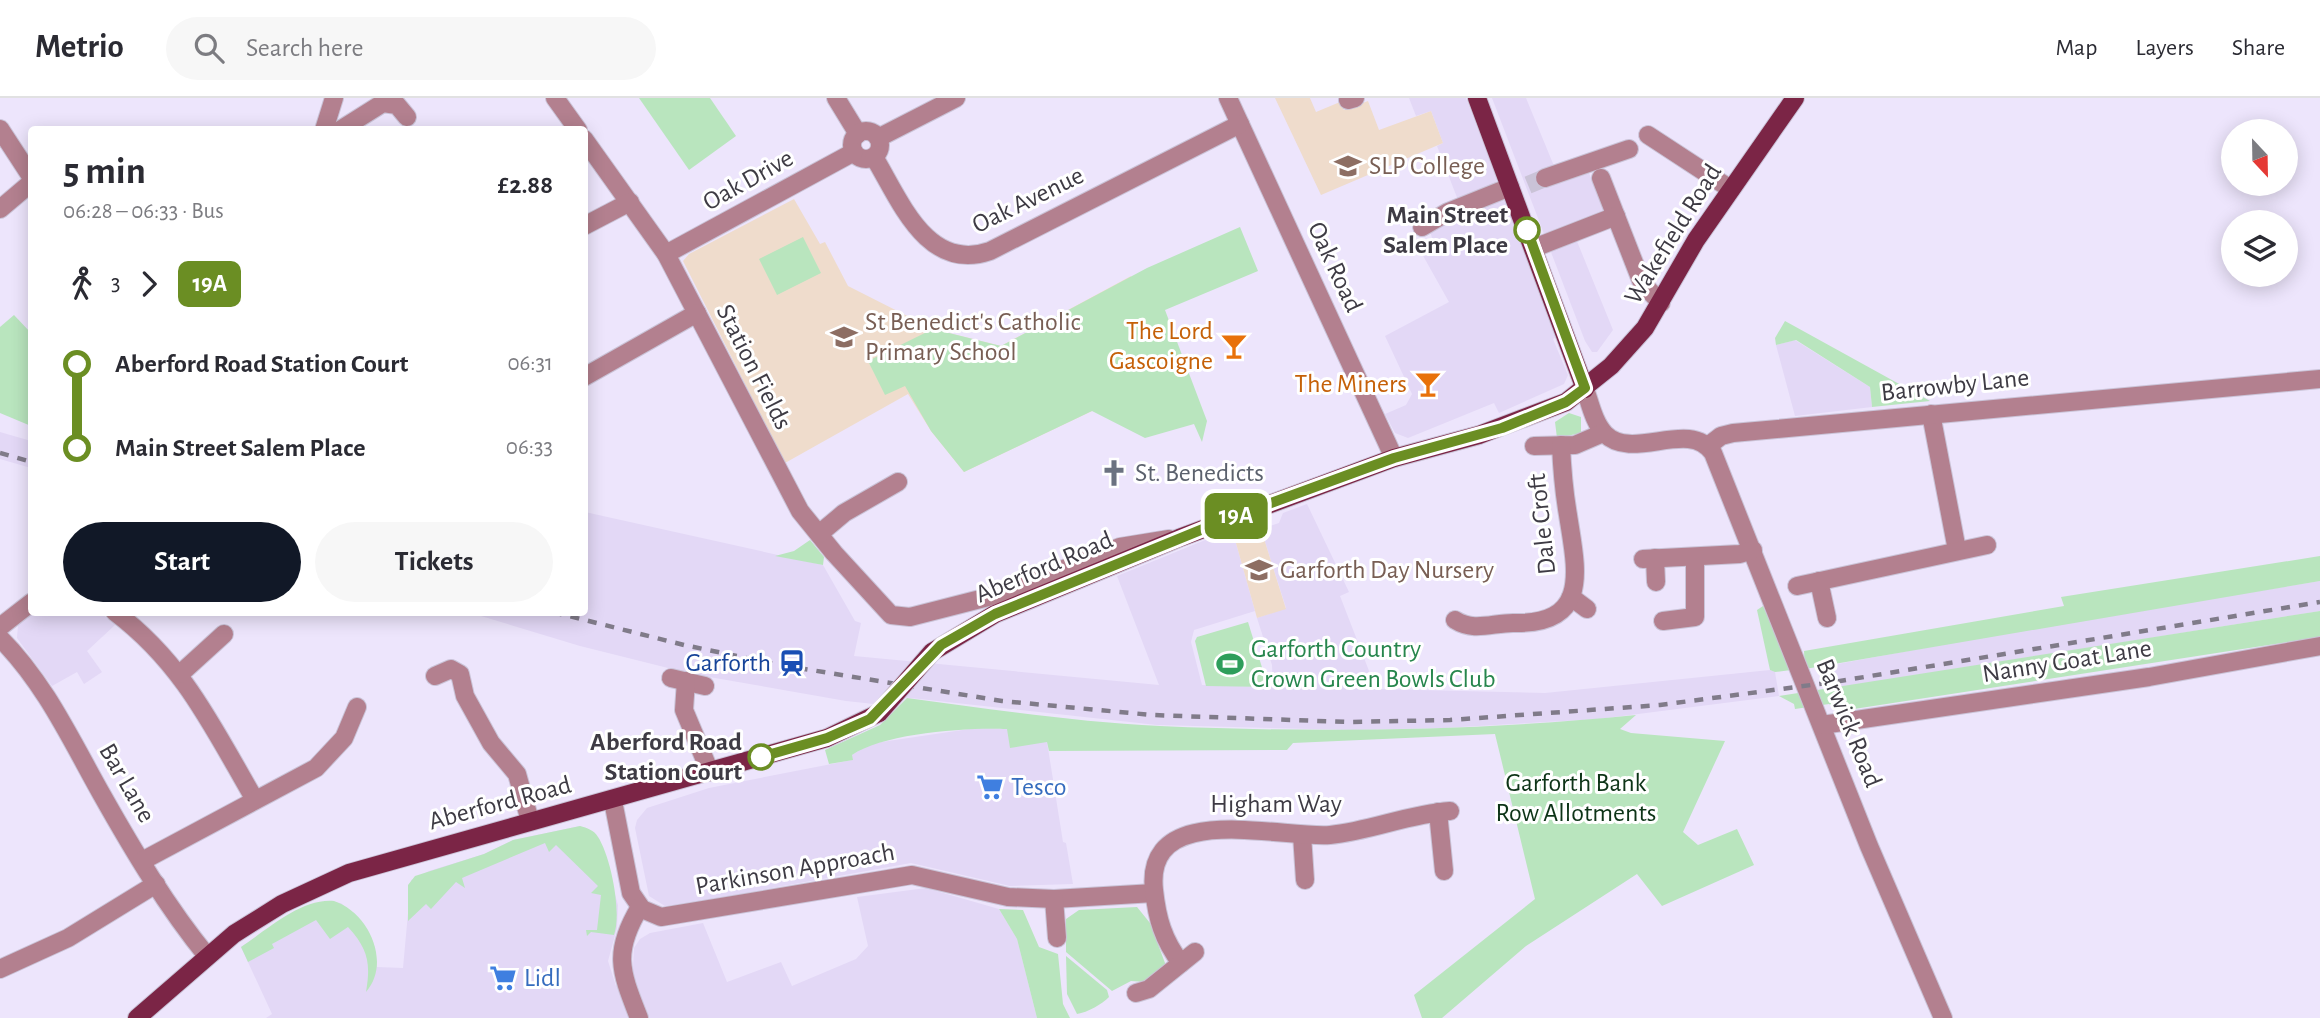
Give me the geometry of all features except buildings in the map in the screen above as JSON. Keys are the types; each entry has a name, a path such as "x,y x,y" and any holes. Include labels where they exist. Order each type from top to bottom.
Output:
{"main road":[{"path":"1477,98 1517,188 1534,248 1585,388"},
{"name":"Wakefield Road","path":"1585,388 1628,351 1661,303 1729,188 1795,98"},
{"name":"Aberford Road","path":"137,1018 234,934 282,904 349,873 530,821 614,801 827,738 879,713 932,652 995,614 1179,538 1394,458 1502,428 1566,402 1585,388"}],"street":[{"path":"555,98 575,126"},
{"path":"836,98 856,143 864,159 874,157 880,148 878,138 870,132 856,143"},
{"path":"878,138 956,98"},
{"name":"Oak Road","path":"1228,98 1394,458"},
{"path":"333,120 383,103 397,105 407,117"},
{"name":"Oak Avenue","path":"874,157 925,237 944,252 967,257 990,251 1240,124"},
{"path":"0,129 28,174"},
{"path":"1648,135 1729,188"},
{"name":"Oak Drive","path":"666,254 856,143"},
{"name":"Station Fields","path":"588,144 666,254 791,496 819,534 886,611 897,618 920,615 1000,594 1120,547 1179,538"},
{"path":"1545,178 1629,149"},
{"path":"1601,177 1642,283 1661,303"},
{"path":"0,209 28,184"},
{"path":"1422,227 1448,212 1517,188"},
{"path":"588,224 630,202"},
{"path":"1534,248 1616,216"},
{"path":"588,375 697,313"},
{"name":"Barrowby Lane","path":"1708,446 1721,436 1733,433 2320,379"},
{"path":"1585,388 1603,433 1621,443 1690,440 1708,446"},
{"path":"1931,414 1957,550"},
{"path":"1534,446 1585,443 1603,433"},
{"name":"Dale Croft","path":"1455,620 1478,627 1538,622 1557,612 1571,597 1577,570 1560,445"},
{"name":"Barwick Road","path":"1708,446 1753,550 1943,1018"},
{"path":"819,534 844,513 898,482"},
{"path":"1797,586 1987,545"},
{"path":"1656,582 1649,559 1740,554 1753,550"},
{"path":"1663,621 1695,617 1695,557"},
{"path":"1819,581 1827,618"},
{"name":"Dale Croft","path":"1571,597 1587,609"},
{"path":"0,627 28,605"},
{"path":"121,616 152,642 180,674 255,800"},
{"path":"180,674 224,634"},
{"name":"Bar Lane","path":"0,638 17,656 54,707 156,884 207,956"},
{"name":"Nanny Goat Lane","path":"1822,725 2149,677 2320,646"},
{"path":"435,676 451,669 460,674 463,692 491,743 517,774 530,821"},
{"path":"705,686 679,680 684,710 710,772"},
{"path":"142,861 324,762 344,738 357,707"},
{"path":"614,801 631,893 640,907 625,941 620,962 621,974 639,1018"},
{"name":"Higham Way","path":"1154,893 1153,878 1159,859 1172,843 1189,833 1219,830 1330,835 1417,813 1444,812 1444,871"},
{"path":"1302,835 1305,880"},
{"name":"Parkinson Approach","path":"640,907 651,915 672,917 912,875 996,896 1054,899 1154,893"},
{"path":"0,969 68,938 156,884"},
{"path":"1136,993 1149,989 1188,958 1164,939 1154,893"},
{"path":"1054,899 1057,938"}],"shaded area":[{"name":"SLP College","path":"1275,98 1310,98 1316,112 1340,102 1344,110 1368,101 1379,130 1431,111 1443,143 1321,195"},
{"path":"1409,98 1466,98 1497,180 1494,186 1458,200 1437,146 1443,143 1431,111 1416,116"},
{"path":"1492,98 1526,98 1561,183 1589,173 1604,211 1570,224 1613,330 1597,352 1592,352 1585,341"},
{"path":"1498,198 1505,201 1568,375 1564,384 1499,413 1494,403 1408,438 1395,433 1385,414 1406,405 1412,394 1385,336 1449,302 1417,245 1432,238 1429,227"},
{"name":"St Benedict's Catholic Primary School","path":"794,199 820,244 825,242 848,286 933,329 1001,346 1131,276 1092,411 964,472 931,431 908,394 785,463 683,261 689,254"},
{"path":"1795,340 1870,387 1872,407 1795,416 1776,345"},
{"path":"0,432 28,440 28,467 0,459"},
{"path":"1307,504 1349,592 1340,596 1376,689 1545,693 1770,670 1775,672 1779,696 1599,719 1443,728 1353,730 1157,725 883,695 874,704 846,701 692,674 580,646 481,616 588,616 588,513 823,565 855,621 861,623 854,656 1159,685 1117,576 1232,529 1255,611 1194,630 1191,642 1202,685 1273,687 1272,665 1257,618 1286,608 1261,529 1279,523 1283,513"},
{"name":"Garforth Day Nursery","path":"1255,525 1261,529 1286,609 1257,618 1232,529"},
{"path":"2320,581 2320,611 1835,688 1832,665 2071,621"},
{"path":"29,616 104,616 116,624 87,651 102,672 84,684 77,672 52,686 17,638 18,625"},
{"path":"976,728 1007,729 1047,742 1063,842 1066,843 1073,884 1010,886 911,863 678,905 665,906 649,896 635,828 637,820 647,808 709,788 852,760 852,755 868,744"},
{"path":"580,826 599,838 618,905 617,928 608,961 616,986 633,968 634,948 640,939 650,933 703,923 727,982 781,962 792,986 856,959 868,946 857,897 926,888 999,909 1017,939 1037,1018 266,1018 272,1014 241,947 281,920 319,902 341,903 368,930 375,948 377,967 403,968 411,880 429,871 484,854 513,840"}],"green space":[{"path":"639,98 710,98 736,136 689,170"},
{"path":"1240,227 1258,271 1165,310 1207,421 1202,442 1194,424 1145,438 1092,411 964,472 931,431 905,386 885,395 868,361 933,329 1001,346 1147,268"},
{"path":"803,237 821,273 777,295 759,259"},
{"path":"14,315 28,330 28,425 0,413 0,327"},
{"path":"1785,321 1930,401 1872,407 1870,387 1796,340 1776,345 1775,338"},
{"path":"1569,413 1581,417 1581,433 1557,438 1555,422"},
{"path":"810,540 824,557 823,565 775,556 794,551"},
{"path":"2320,556 2320,581 1805,669 1804,651 2064,606 2061,597"},
{"path":"1763,606 1791,670 1770,670 1757,610"},
{"path":"2320,611 2320,637 1841,711 1829,704 1795,709 1794,704 1779,696"},
{"name":"Garforth Country Crown Green Bowls Club","path":"1248,622 1268,687 1206,686 1195,641 1197,637"},
{"name":"Garforth Bank Row Allotments","path":"907,698 1033,715 1160,726 1219,728 1398,729 1636,715 1620,729 1631,733 1725,741 1683,832 1698,845 1737,829 1754,865 1662,906 1637,874 1526,946 1442,1018 1422,1018 1414,995 1535,899 1495,734 1293,743 1287,750 1049,751 1047,742 1010,748 1007,729 971,729 926,733 884,741 852,755 853,760 829,764 825,750 880,725"},
{"path":"580,826 596,835 607,858 616,900 614,935 591,932 587,936 586,930 597,930 601,895 591,893 598,886 556,845 549,852 545,843 462,878 465,888 456,882 431,909 426,904 408,921 408,885 415,876 484,854 513,840"},
{"path":"334,901 357,916 372,939 377,967 366,992 368,964 360,942 348,927 330,939 316,920 272,944 274,948 248,962 241,947 273,924 309,905"},
{"path":"1137,907 1150,923 1165,963 1164,970 1146,982 1131,981 1112,991 1066,952 1066,919 1079,910"},
{"path":"999,909 1023,910 1039,947 1058,954 1063,1004 1070,1018 1037,1018 1017,939"},
{"path":"1066,956 1107,990 1109,997 1086,1012 1077,1014 1067,994"}],"tunnel":[{"path":"1528,185 1545,178"}],"railway":[{"path":"0,453 28,461"},
{"path":"569,616 684,645 780,665 1002,701 1152,715 1348,722 1450,720 1660,705 1834,682 2320,602"}],"bus line":[{"name":"19A","path":"761,757 827,738 870,719 891,701 932,652 995,614 1230,518 1394,458 1502,428 1566,402 1585,388 1527,230"}],"place":[{"name":"SLP College","path":"1348,166"},
{"name":"Main Street Salem Place","path":"1527,230"},
{"name":"St Benedict's Catholic Primary School","path":"844,337"},
{"name":"The Lord Gascoigne","path":"1234,346"},
{"name":"The Miners","path":"1428,384"},
{"name":"St. Benedicts","path":"1114,473"},
{"name":"Garforth Day Nursery","path":"1259,570"},
{"name":"Garforth","path":"792,663"},
{"name":"Garforth Country Crown Green Bowls Club","path":"1230,664"},
{"name":"Aberford Road Station Court","path":"761,757"},
{"name":"Tesco","path":"990,787"},
{"name":"Lidl","path":"503,978"}]}
